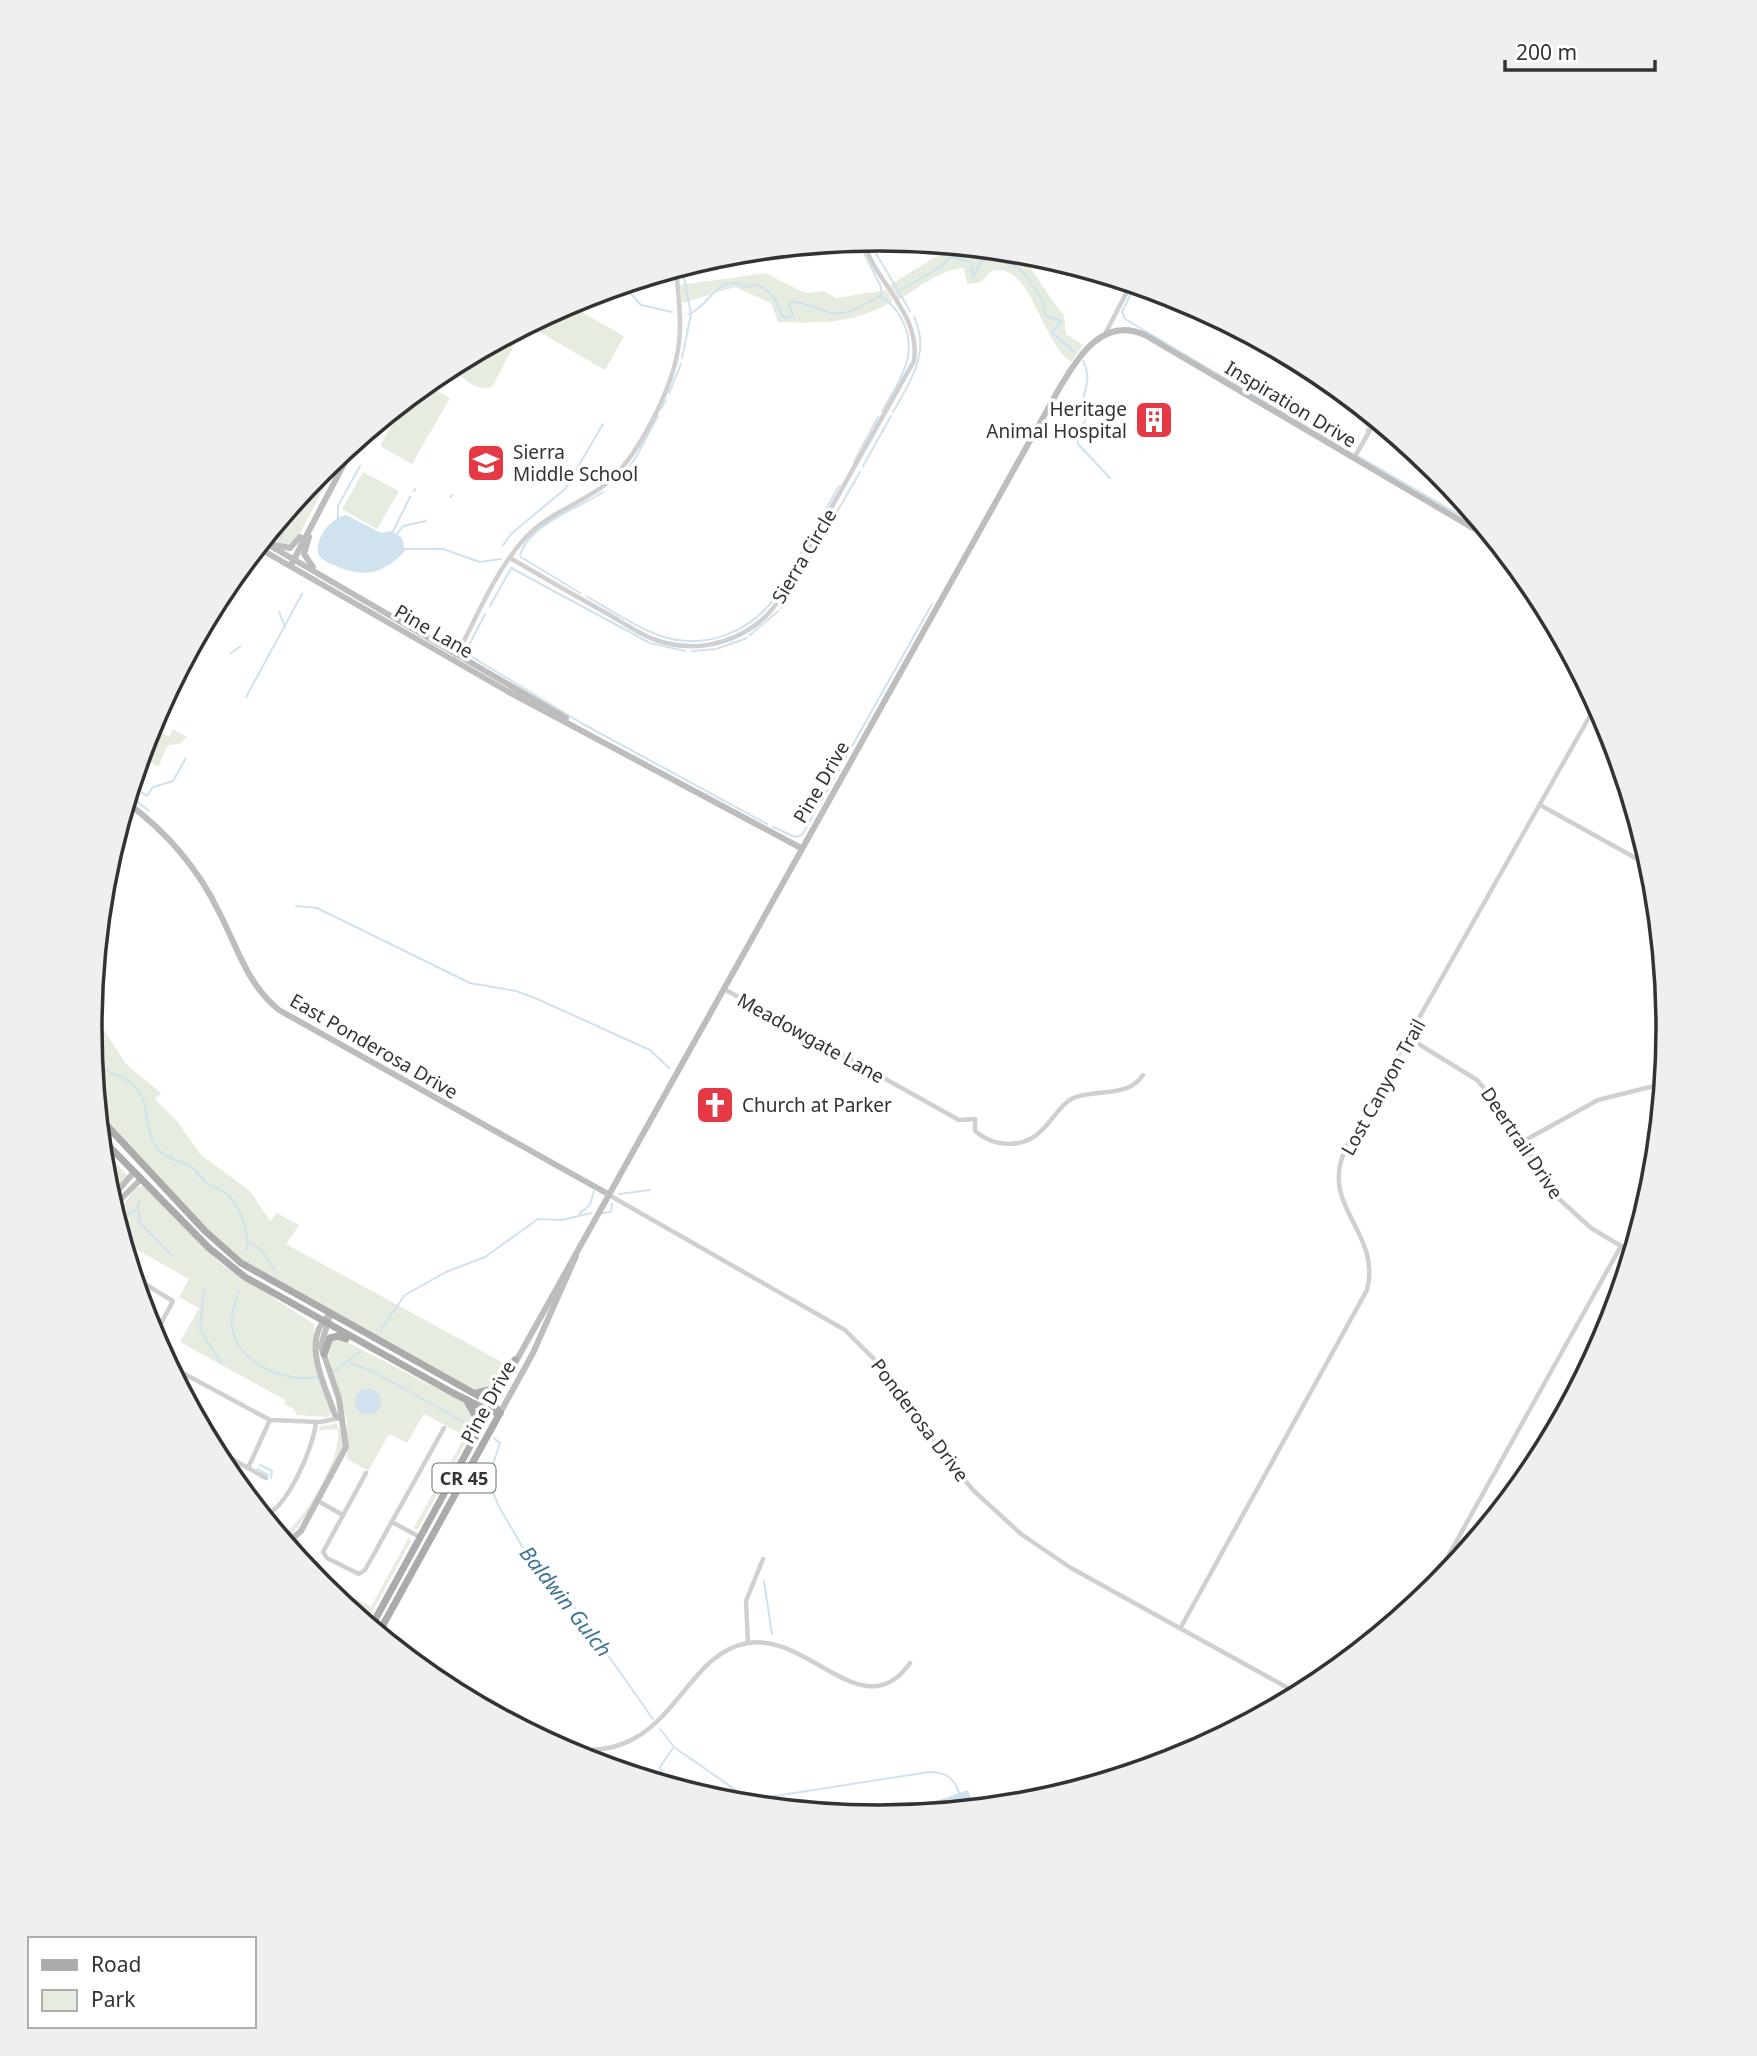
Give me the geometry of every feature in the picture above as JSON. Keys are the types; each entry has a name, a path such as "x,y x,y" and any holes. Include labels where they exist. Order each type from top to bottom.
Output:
{"main road":[{"name":"Inspiration Drive","path":"1105,335 1127,330 1150,338 1473,528"},
{"name":"Pine Drive","path":"375,1620 515,1360 1072,367 1090,344 1105,335"},
{"path":"292,563 341,467"},
{"path":"271,544 278,547 293,546 315,507 321,504"},
{"path":"321,504 322,511 305,547 306,560 312,567 362,597"},
{"name":"Pine Lane","path":"270,545 292,563 597,738 802,848"},
{"name":"Pine Lane","path":"265,551 362,597 455,657"},
{"name":"East Ponderosa Drive","path":"134,809 160,831 187,861 216,904 251,979 279,1010 608,1195"},
{"path":"108,1126 226,1251 260,1276 473,1393 491,1408"},
{"path":"111,1148 229,1266 472,1406 477,1421 457,1465"},
{"path":"118,1190 134,1171"},
{"path":"121,1199 141,1179"},
{"name":"Pine Drive","path":"383,1626 533,1353 576,1254"},
{"path":"330,1315 315,1346 335,1415 340,1418"},
{"path":"293,1539 299,1534 346,1448 346,1437 340,1418 342,1415 321,1343 325,1323"},
{"path":"324,1354 327,1341 336,1336 367,1351 374,1350"},
{"path":"473,1393 498,1388 515,1360"},
{"path":"453,1393 500,1413"}],"street":[{"name":"Sierra Circle","path":"510,558 638,631 667,643 690,646 716,643 745,632 765,617 781,598 914,361 915,340 910,324 867,251"},
{"path":"455,657 510,558 539,525 608,481 626,463 666,389 677,356 680,323 677,277"},
{"path":"1105,335 1126,291"},
{"path":"1353,459 1371,428"},
{"name":"Lost Canyon Trail","path":"1181,1627 1363,1300 1369,1280 1368,1255 1338,1176 1351,1137 1590,717"},
{"path":"1540,805 1637,859"},
{"name":"Meadowgate Lane","path":"724,989 959,1120 975,1119 975,1131 988,1141 999,1144 1031,1139 1076,1097 1130,1088 1143,1075"},
{"name":"Deertrail Drive","path":"1409,1038 1478,1080 1499,1105 1558,1198 1585,1223 1622,1246"},
{"path":"1522,1142 1598,1100 1653,1085"},
{"name":"Ponderosa Drive","path":"608,1195 845,1330 884,1369 951,1465 1000,1517 1056,1559 1288,1688"},
{"path":"1449,1555 1622,1246"},
{"path":"145,1284 173,1301 161,1324"},
{"path":"182,1373 270,1420 316,1422 340,1418"},
{"path":"248,1468 270,1420"},
{"path":"271,1512 278,1509 313,1445 316,1422"},
{"path":"366,1473 323,1554 358,1574 365,1570 444,1428"},
{"path":"231,1459 266,1478"},
{"path":"318,1501 343,1515"},
{"path":"392,1522 418,1536"},
{"path":"748,1643 746,1601 763,1559"},
{"path":"584,1747 600,1748 638,1736 667,1714 715,1659 748,1643 788,1647 866,1687 890,1684 910,1663"}],"green space":[{"path":"940,254 1028,266 1064,315 1066,334 1083,345 1071,362 1060,352 1026,289 1005,271 991,271 981,282 967,284 964,268 955,269 930,280 899,300 890,285"},
{"path":"765,273 808,293 824,291 836,298 886,290 893,301 852,318 809,322 778,322 771,303 735,287 682,303 680,285"},
{"path":"579,311 624,336 605,370 536,330"},
{"path":"516,342 492,387 480,388 458,375"},
{"path":"436,390 450,398 412,464 380,446 394,421"},
{"path":"363,472 399,491 377,529 342,509"},
{"path":"328,481 297,539 286,546 274,541"},
{"path":"173,729 187,737 179,744 168,745 158,767 149,762 160,732 169,737"},
{"path":"102,1027 126,1064 161,1093 155,1099 177,1121 201,1155 250,1191 270,1221 277,1213 299,1225 286,1244 509,1366 494,1386 484,1390 470,1388 245,1262 203,1225 107,1120"},
{"path":"113,1158 127,1175 118,1186"},
{"path":"143,1186 221,1264 314,1324 313,1356 331,1411 329,1417 297,1415 294,1409 284,1404 285,1400 180,1342 199,1308 179,1297 189,1279 134,1248 122,1206 136,1188"},
{"path":"341,1339 463,1402 474,1416 473,1429 418,1529 413,1529 465,1436 424,1414 407,1443 389,1434 368,1471 347,1459 347,1421 327,1351 332,1340"},
{"path":"336,1423 341,1432 342,1449 308,1513 290,1536 287,1532 309,1505 335,1454 337,1429 319,1430 320,1427"},
{"path":"409,1537 411,1541 370,1615 354,1600 355,1598 371,1607"}],"water":[{"path":"346,515 381,533 391,531 402,538 405,551 381,569 364,573 346,570 321,558 318,547 325,529"},
{"path":"368,1389 377,1393 381,1402 377,1411 368,1415 359,1411 355,1402 359,1393"},
{"path":"968,1790 971,1799 931,1803"}],"waterway":[{"path":"875,251 910,311"},
{"path":"863,252 881,287 881,296"},
{"path":"899,291 942,266 950,257 971,262 973,277 982,261 991,260"},
{"path":"1004,262 1017,267 1028,278 1042,300 1046,316 1062,321 1052,332 1074,352"},
{"path":"682,358 691,314 684,276"},
{"path":"689,314 728,283 746,287 757,284 771,294 782,316 787,318 793,315 789,305 791,302 841,313 860,307 882,295"},
{"path":"629,292 641,305 672,312"},
{"path":"1131,293 1122,312 1125,319 1287,415"},
{"path":"880,297 898,312 909,344 901,378 882,411"},
{"path":"893,412 912,378 919,355 919,330 914,317"},
{"path":"1083,361 1087,378 1082,407 1085,421 1077,435 1078,444 1110,478"},
{"path":"669,393 681,364"},
{"path":"661,409 666,400"},
{"path":"619,480 636,457 658,416"},
{"path":"863,466 891,416"},
{"path":"854,462 878,417"},
{"path":"1296,420 1353,454"},
{"path":"503,545 511,534 565,489 603,424"},
{"path":"1366,431 1369,426"},
{"path":"1358,456 1465,518"},
{"path":"338,519 338,506 360,466"},
{"path":"808,562 860,472"},
{"path":"799,557 839,486"},
{"path":"520,555 533,534 603,492"},
{"path":"392,533 410,497"},
{"path":"286,529 292,519"},
{"path":"397,534 403,526 426,521"},
{"path":"280,539 283,534"},
{"path":"404,549 443,549 480,562 501,559"},
{"path":"521,557 580,593"},
{"path":"490,606 512,567"},
{"path":"781,608 805,567"},
{"path":"513,569 650,643 685,651"},
{"path":"586,596 658,635 693,641 727,635 742,627 757,617 780,590"},
{"path":"246,697 302,594"},
{"path":"773,827 795,837 802,835 932,604"},
{"path":"750,635 778,611"},
{"path":"279,612 285,627"},
{"path":"485,614 468,647 472,657 583,724 767,824"},
{"path":"692,651 716,649 747,638"},
{"path":"231,653 241,646"},
{"path":"139,791 147,796 153,787 173,781 186,758"},
{"path":"136,801 149,811"},
{"path":"296,906 317,908 470,983 516,991 535,998 650,1050 669,1068"},
{"name":"Baldwin Gulch","path":"103,1068 130,1082 138,1090 142,1096 151,1135 159,1150 192,1167 206,1183 224,1192 233,1201 246,1229 247,1250"},
{"path":"619,1194 650,1190"},
{"path":"579,1214 590,1205 594,1191"},
{"path":"124,1213 131,1214 138,1207 140,1200"},
{"path":"603,1213 611,1212 612,1204"},
{"path":"138,1207 140,1223 172,1256"},
{"path":"381,1329 405,1295 446,1272 485,1257 538,1219 562,1220 591,1213"},
{"path":"251,1243 261,1250 275,1270"},
{"path":"204,1288 200,1329 221,1363"},
{"name":"Baldwin Gulch","path":"239,1290 232,1327 243,1351 253,1361 278,1374 318,1377"},
{"name":"Baldwin Gulch","path":"333,1372 360,1352"},
{"name":"Baldwin Gulch","path":"350,1363 374,1372 469,1425"},
{"name":"Baldwin Gulch","path":"494,1438 500,1443 492,1467 493,1492 499,1507 532,1563 562,1590 653,1719"},
{"path":"260,1465 272,1471 271,1478"},
{"path":"257,1469 268,1475"},
{"path":"764,1581 772,1634"},
{"name":"Baldwin Gulch","path":"660,1729 674,1747 738,1792"},
{"path":"663,1775 660,1767 673,1748"},
{"path":"770,1797 929,1772 948,1776 959,1793"}],"place":[{"name":"Heritage Animal Hospital","path":"1154,420"},
{"name":"Sierra Middle School","path":"486,463"},
{"name":"Church at Parker","path":"715,1105"}]}
